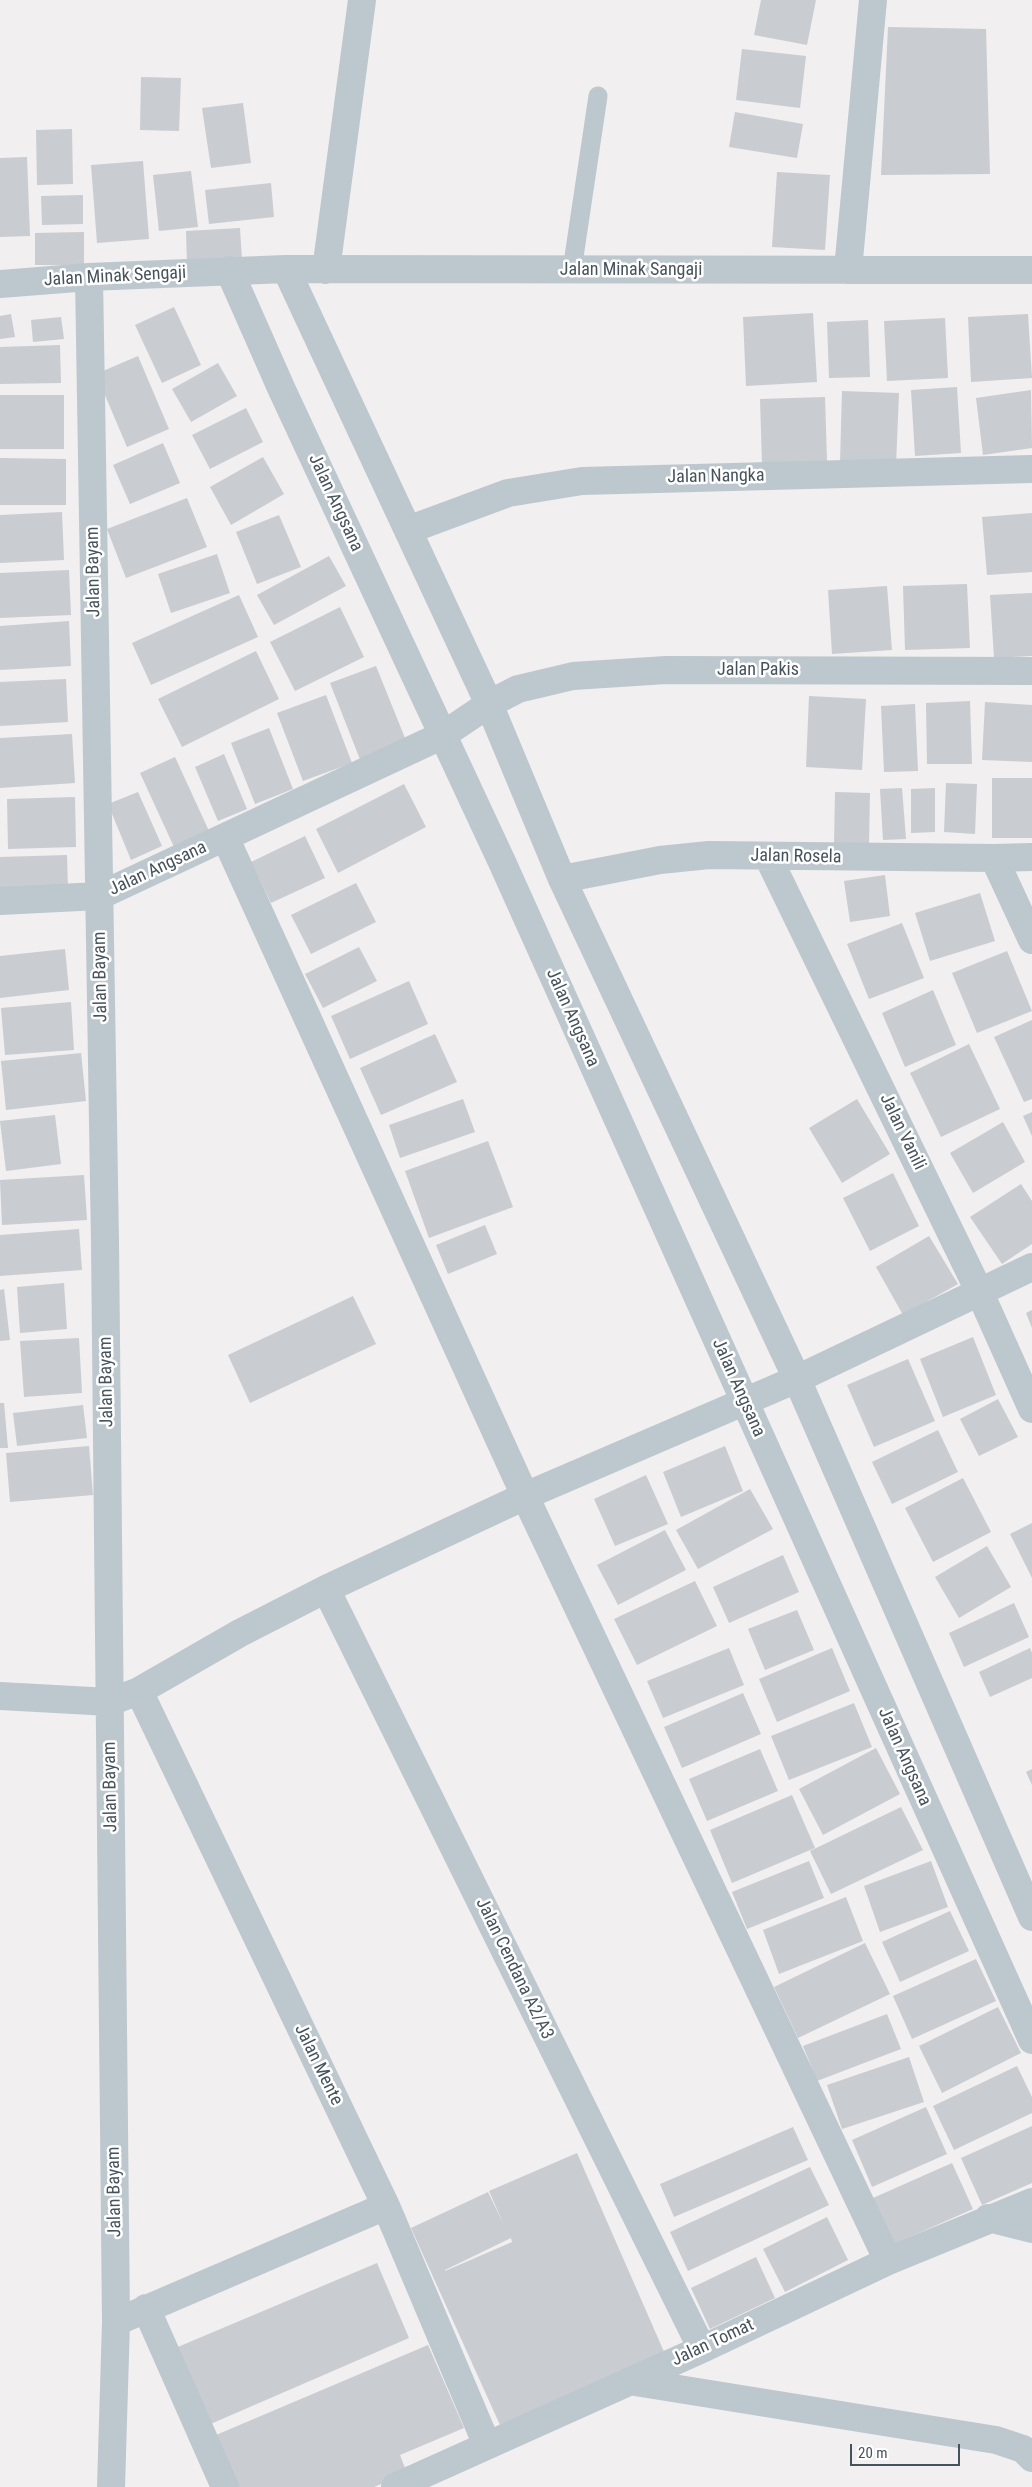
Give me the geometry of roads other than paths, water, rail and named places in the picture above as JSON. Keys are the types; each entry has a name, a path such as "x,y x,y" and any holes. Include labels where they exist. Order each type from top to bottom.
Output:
{"street":[{"path":"326,270 362,0"},
{"path":"848,270 873,0"},
{"name":"Jalan Minak Sangaji","path":"229,270 1032,270"},
{"name":"Jalan Minak Sengaji","path":"0,284 89,277 229,270"},
{"name":"Jalan Angsana","path":"229,270 282,390 443,735 1032,2040"},
{"path":"286,270 489,704 562,879 797,1378 1032,1917"},
{"name":"Jalan Bayam","path":"89,277 105,1242 110,1702 116,2322 111,2487"},
{"name":"Jalan Nangka","path":"408,530 508,493 582,481 1032,469"},
{"name":"Jalan Pakis","path":"443,735 489,704 518,689 573,676 666,670 1032,671"},
{"name":"Jalan Angsana","path":"0,900 99,896 443,735"},
{"path":"225,837 525,1496 888,2261"},
{"name":"Jalan Rosela","path":"562,879 660,860 709,855 768,857 1032,857"},
{"name":"Jalan Vanili","path":"768,857 980,1293 1032,1409"},
{"path":"994,858 1032,940"},
{"path":"0,1696 110,1702 139,1690 240,1633 326,1589 525,1496 797,1378 1032,1268"},
{"name":"Jalan Cendana A2/A3","path":"326,1589 702,2349"},
{"name":"Jalan Mente","path":"139,1690 386,2206 487,2445"},
{"name":"Jalan Tomat","path":"395,2487 702,2349 888,2261 988,2218 1032,2202"},
{"path":"116,2322 386,2206"},
{"path":"988,2218 1032,2229"},
{"path":"146,2308 226,2487"},
{"path":"629,2381 996,2440 1023,2449 1032,2458"}],"lane":[{"path":"572,270 598,96"}]}
